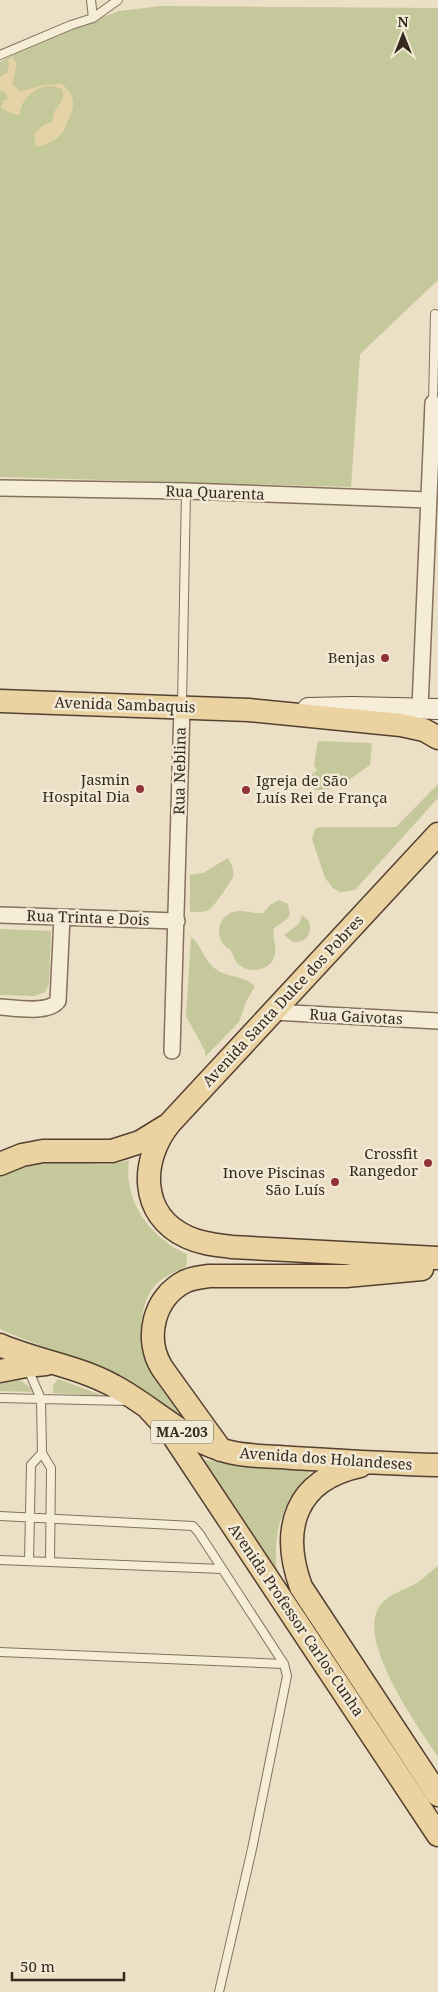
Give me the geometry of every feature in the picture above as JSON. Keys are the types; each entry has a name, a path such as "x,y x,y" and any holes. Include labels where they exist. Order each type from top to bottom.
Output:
{"main road":[{"name":"Avenida Sambaquis","path":"0,701 249,710 401,724 424,730 438,738"},
{"name":"Avenida Sambaquis","path":"249,710 352,706 429,709"},
{"name":"Avenida Santa Dulce dos Pobres","path":"170,1123 438,834"},
{"name":"Avenida Santa Dulce dos Pobres","path":"397,879 438,846"},
{"path":"0,1164 22,1155 44,1151 102,1152 121,1149 150,1136 170,1123"},
{"path":"170,1123 157,1140 152,1153 149,1188 161,1216 174,1230 187,1237 203,1243 232,1248 438,1258"},
{"path":"221,1450 162,1368 155,1354 152,1341 153,1324 160,1306 172,1290 188,1280 209,1276 346,1276 438,1267"},
{"name":"Avenida dos Holandeses","path":"0,1371 14,1354 68,1366 116,1386 186,1435 221,1450 248,1455 438,1466"},
{"name":"Avenida Professor Carlos Cunha","path":"144,1405 178,1442 438,1834"},
{"name":"Avenida Professor Carlos Cunha","path":"382,1464 359,1466 338,1473 320,1484 307,1496 298,1511 292,1528 295,1568 301,1587 438,1795"}],"street":[{"path":"429,709 429,500 433,403"},
{"name":"Rua Quarenta","path":"0,488 186,491 429,500"},
{"name":"Rua Neblina","path":"172,1051 182,707"},
{"name":"Rua Trinta e Dois","path":"0,915 177,921"},
{"path":"0,1007 44,1009 55,1005 58,1001 62,917"},
{"name":"Rua Gaivotas","path":"273,1012 438,1021"}],"lane":[{"path":"91,0 93,18"},
{"path":"0,55 70,25 93,18 118,0"},
{"path":"433,403 435,314"},
{"name":"Rua Neblina","path":"182,707 186,491"},
{"path":"14,1354 41,1399 42,1453 51,1468 50,1562"},
{"path":"0,1398 144,1405"},
{"path":"29,1561 31,1465 42,1453"},
{"path":"0,1516 193,1526 284,1664 287,1676 252,1849 220,1992"},
{"path":"0,1560 222,1569"},
{"path":"0,1652 284,1664"}],"green space":[{"path":"162,6 438,8 438,280 360,354 351,487 0,477 0,62 35,43 119,11"},
{"path":"318,741 372,743 370,765 337,786 315,790 312,786 312,774 317,770 314,765"},
{"path":"438,784 438,798 355,890 340,892 333,888 325,878 312,839 315,829 320,827 396,827"},
{"path":"228,858 232,867 233,877 222,894 210,909 203,912 190,912 190,875 203,873"},
{"path":"279,900 288,904 290,915 274,928 275,952 272,961 269,965 256,970 242,967 231,950 225,946 220,938 219,929 222,921 229,914 237,911 263,913 270,905"},
{"path":"302,915 309,921 309,934 302,941 293,942 284,935 299,924"},
{"path":"0,929 51,931 49,984 45,992 34,996 0,995"},
{"path":"191,937 216,970 250,982 255,986 246,1002 239,1022 205,1057 205,1051 186,1016"},
{"path":"70,1159 107,1165 129,1160 130,1190 142,1217 162,1239 187,1254 186,1267 159,1281 150,1292 144,1307 141,1324 145,1355 151,1369 168,1396 188,1422 143,1390 112,1373 0,1329 0,1171 11,1164"},
{"path":"58,1379 104,1396 53,1393 53,1386"},
{"path":"20,1380 31,1388 32,1392 0,1391 0,1384"},
{"path":"203,1460 312,1468 289,1501 280,1521 276,1541 277,1576"},
{"path":"438,1566 438,1757 394,1686 377,1645 374,1626 377,1611 384,1601 417,1583"}],"sand":[{"path":"12,57 17,64 12,84 20,92 43,85 62,84 72,98 72,112 63,132 56,139 42,146 36,146 34,134 43,125 52,122 54,112 63,99 63,90 50,86 36,90 24,101 20,115 1,108 3,101 8,99 4,91 0,91 0,77 7,73 8,60"}],"place":[{"name":"Benjas","path":"385,658"},
{"name":"Jasmin Hospital Dia","path":"140,789"},
{"name":"Igreja de São Luís Rei de França","path":"246,790"},
{"name":"Crossfit Rangedor","path":"428,1163"},
{"name":"Inove Piscinas São Luís","path":"335,1182"}]}
